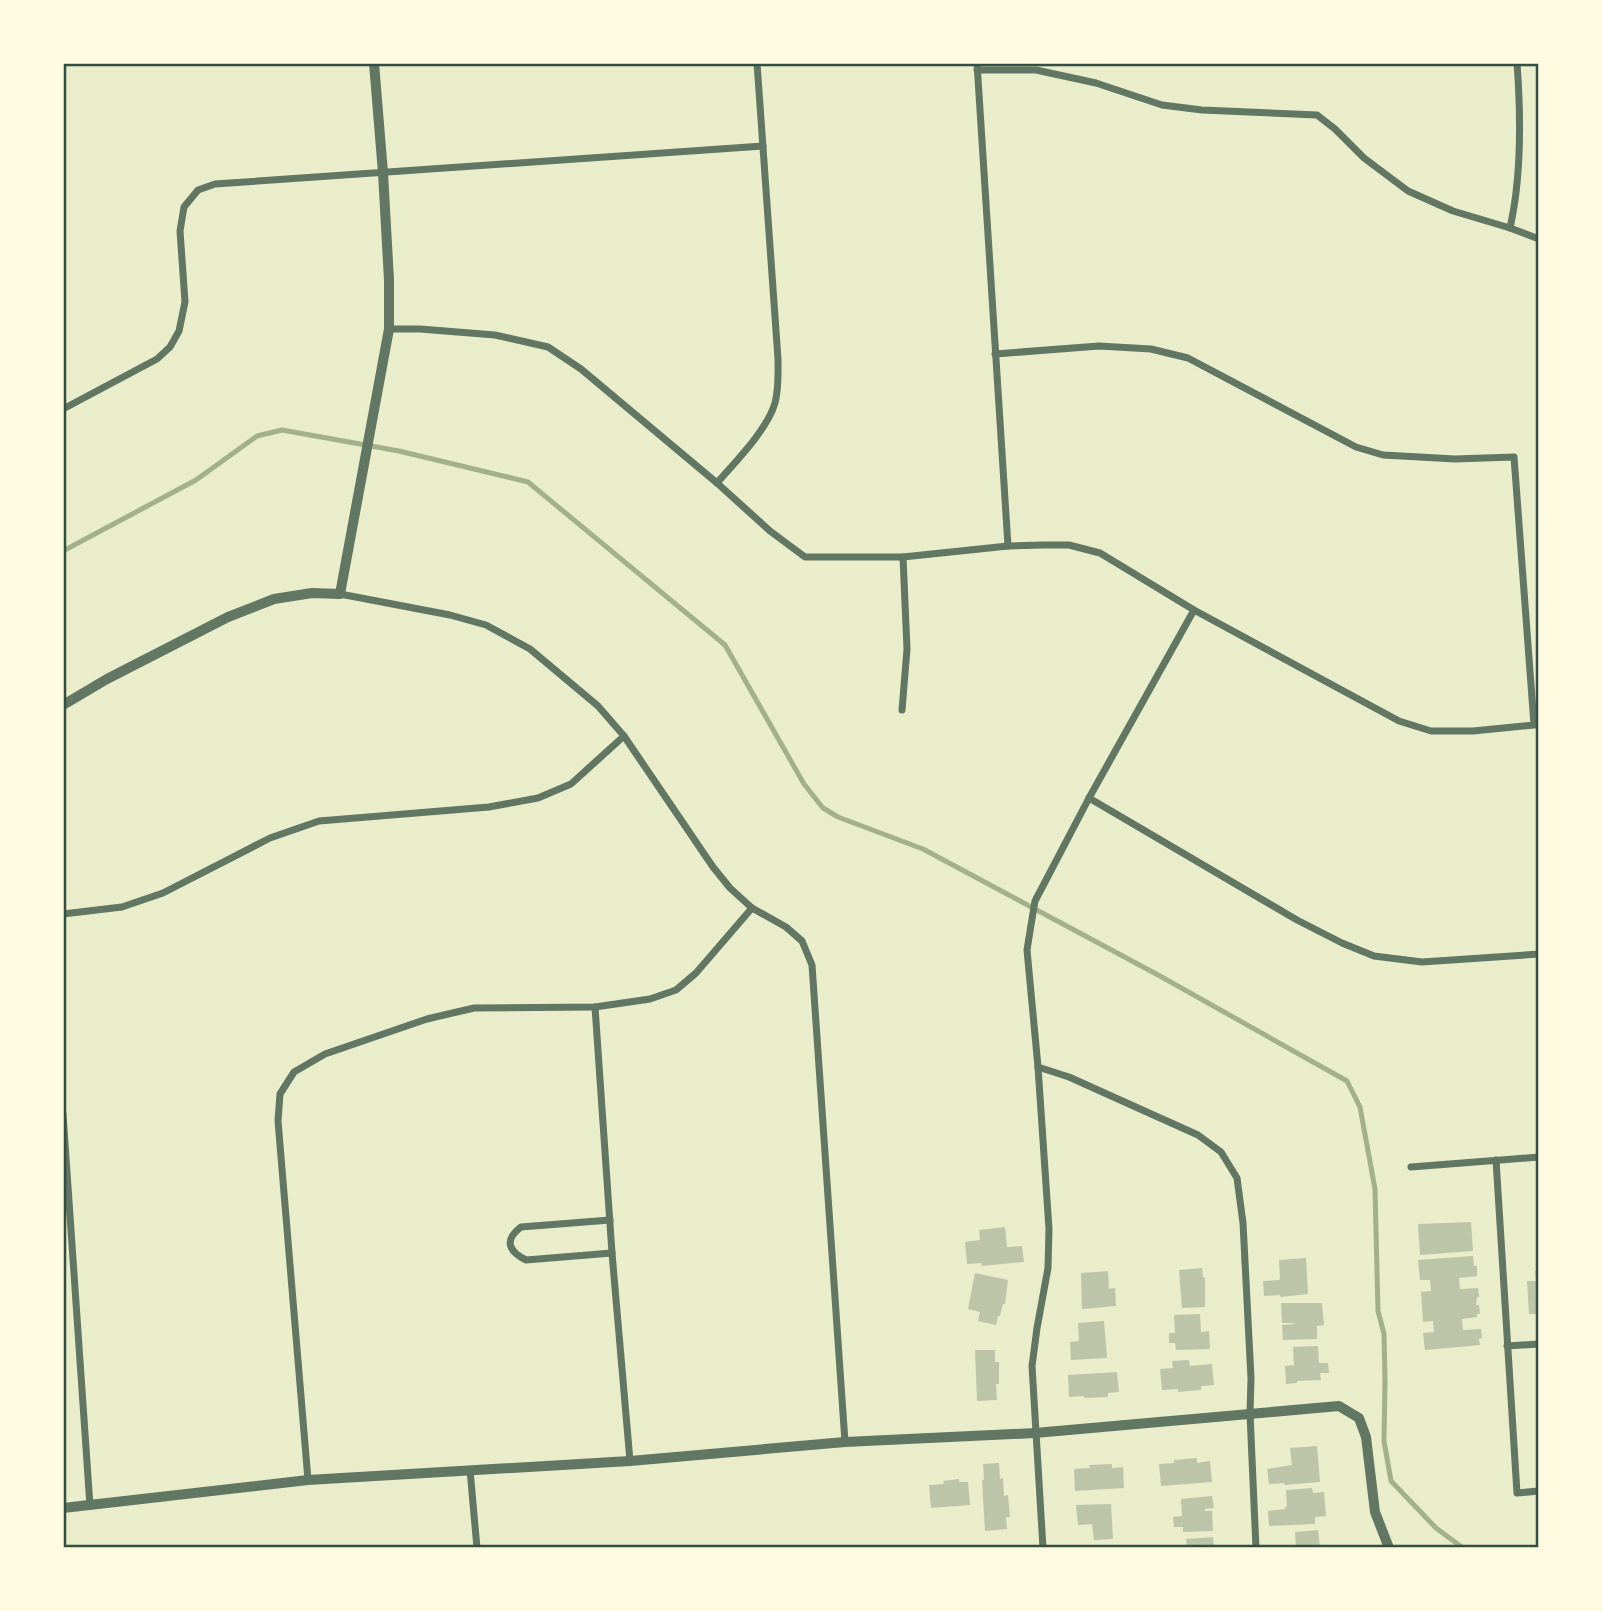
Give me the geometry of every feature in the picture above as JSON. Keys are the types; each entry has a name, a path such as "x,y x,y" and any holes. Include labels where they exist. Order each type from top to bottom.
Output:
{"street":[{"path":"341,594 389,329 383,173 374,63"},
{"path":"717,483 749,446 766,420 774,405 778,386 757,63"},
{"path":"1510,228 1516,203 1519,151 1517,63"},
{"path":"1008,546 977,67 1036,70 1096,83 1163,105 1202,110 1317,115 1364,158 1408,191 1453,211 1539,239"},
{"path":"63,409 157,359 170,347 179,331 185,302 180,231 184,207 198,190 215,184 763,146"},
{"path":"389,329 495,335 548,347 581,369 770,531 805,556 903,557 1008,546 1069,545 1100,553 1194,610 1399,721 1431,731 1473,732 1534,725 1514,457 1455,459 1383,455 1356,447 1188,358 1151,349 1099,346 995,354"},
{"path":"902,710 907,649 903,557"},
{"path":"63,705 107,679 228,617 274,599 312,593 341,594 450,615 486,625 530,649 597,706 624,736 730,888 752,908 786,927 802,941 811,965 845,1442"},
{"path":"1043,1548 1032,1366 1048,1268 1049,1229 1027,950 1035,901 1194,610"},
{"path":"63,914 122,907 163,893 270,838 319,821 489,807 538,798 571,784 624,736"},
{"path":"1089,798 1297,920 1374,956 1422,962 1539,954"},
{"path":"308,1480 278,1121 280,1094 294,1072 325,1054 427,1018 474,1008 595,1007 650,999 676,990 696,973 752,908"},
{"path":"595,1007 630,1461"},
{"path":"1038,1067 1069,1077 1198,1135 1221,1152 1237,1178 1251,1365 1250,1414 1256,1548"},
{"path":"63,1114 90,1506"},
{"path":"1410,1167 1539,1157"},
{"path":"1496,1160 1517,1493 1539,1491"},
{"path":"610,1220 521,1227 510,1238 511,1249 526,1260 612,1253"},
{"path":"1507,1346 1539,1344"},
{"path":"63,1508 308,1480 630,1461 845,1442 1035,1433 1339,1406 1359,1418 1366,1437 1375,1512 1389,1548"},
{"path":"470,1471 477,1548"}],"building":[{"path":"1471,1222 1473,1251 1420,1255 1418,1224"},
{"path":"1005,1227 1007,1247 1022,1246 1024,1262 982,1266 981,1263 967,1264 965,1242 980,1240 979,1230"},
{"path":"1473,1256 1477,1276 1459,1278 1460,1289 1478,1288 1476,1305 1479,1305 1480,1314 1462,1319 1463,1330 1481,1329 1480,1345 1425,1350 1423,1333 1434,1332 1433,1321 1423,1322 1421,1292 1431,1291 1430,1280 1420,1280 1418,1260"},
{"path":"1306,1258 1308,1294 1264,1296 1263,1281 1280,1278 1279,1260"},
{"path":"1202,1268 1203,1278 1205,1277 1205,1307 1182,1308 1179,1270"},
{"path":"1108,1271 1109,1289 1115,1288 1116,1306 1082,1309 1081,1273"},
{"path":"1535,1271 1539,1271 1538,1319 1537,1314 1529,1314 1527,1281 1536,1281"},
{"path":"975,1273 1008,1280 1005,1304 996,1325 978,1321 980,1312 968,1309"},
{"path":"1281,1303 1322,1303 1324,1325 1317,1326 1317,1339 1283,1340 1282,1325 1294,1323 1282,1323"},
{"path":"1200,1314 1201,1332 1209,1331 1210,1349 1176,1350 1175,1343 1169,1343 1169,1333 1175,1333 1174,1315"},
{"path":"1104,1321 1107,1358 1071,1360 1070,1342 1079,1341 1078,1323"},
{"path":"1318,1346 1319,1363 1328,1363 1329,1373 1320,1373 1321,1380 1286,1384 1285,1366 1294,1365 1293,1347"},
{"path":"975,1350 995,1350 995,1362 999,1362 997,1400 977,1401"},
{"path":"1189,1360 1190,1366 1212,1364 1214,1385 1201,1386 1201,1390 1162,1390 1160,1369 1173,1368 1172,1361"},
{"path":"1117,1372 1119,1392 1108,1393 1108,1397 1069,1397 1068,1375"},
{"path":"1317,1446 1320,1482 1269,1484 1267,1469 1292,1465 1290,1448"},
{"path":"1197,1458 1197,1463 1210,1461 1212,1482 1161,1486 1159,1464"},
{"path":"999,1463 1004,1496 1008,1495 1010,1517 1006,1517 1007,1529 985,1531 983,1464"},
{"path":"1112,1464 1112,1468 1123,1467 1124,1488 1075,1491 1074,1469"},
{"path":"959,1479 959,1482 968,1482 970,1505 931,1508 929,1485"},
{"path":"1312,1488 1313,1493 1324,1492 1326,1516 1315,1517 1315,1524 1269,1526 1268,1511 1287,1507 1286,1490"},
{"path":"1212,1496 1214,1508 1205,1511 1212,1511 1213,1531 1183,1532 1183,1527 1174,1527 1173,1517 1182,1516 1181,1499"},
{"path":"1111,1504 1113,1539 1094,1540 1092,1524 1078,1525 1076,1505"},
{"path":"1318,1530 1320,1548 1296,1548 1295,1532"},
{"path":"1213,1537 1214,1548 1187,1548 1186,1539"}],"waterway":[{"path":"63,551 196,480 257,436 282,430 399,451 528,482 725,645 804,784 823,808 838,817 923,849 1160,976 1347,1081 1360,1107 1375,1189 1378,1311 1384,1334 1384,1441 1391,1481 1436,1528 1463,1548"}]}
